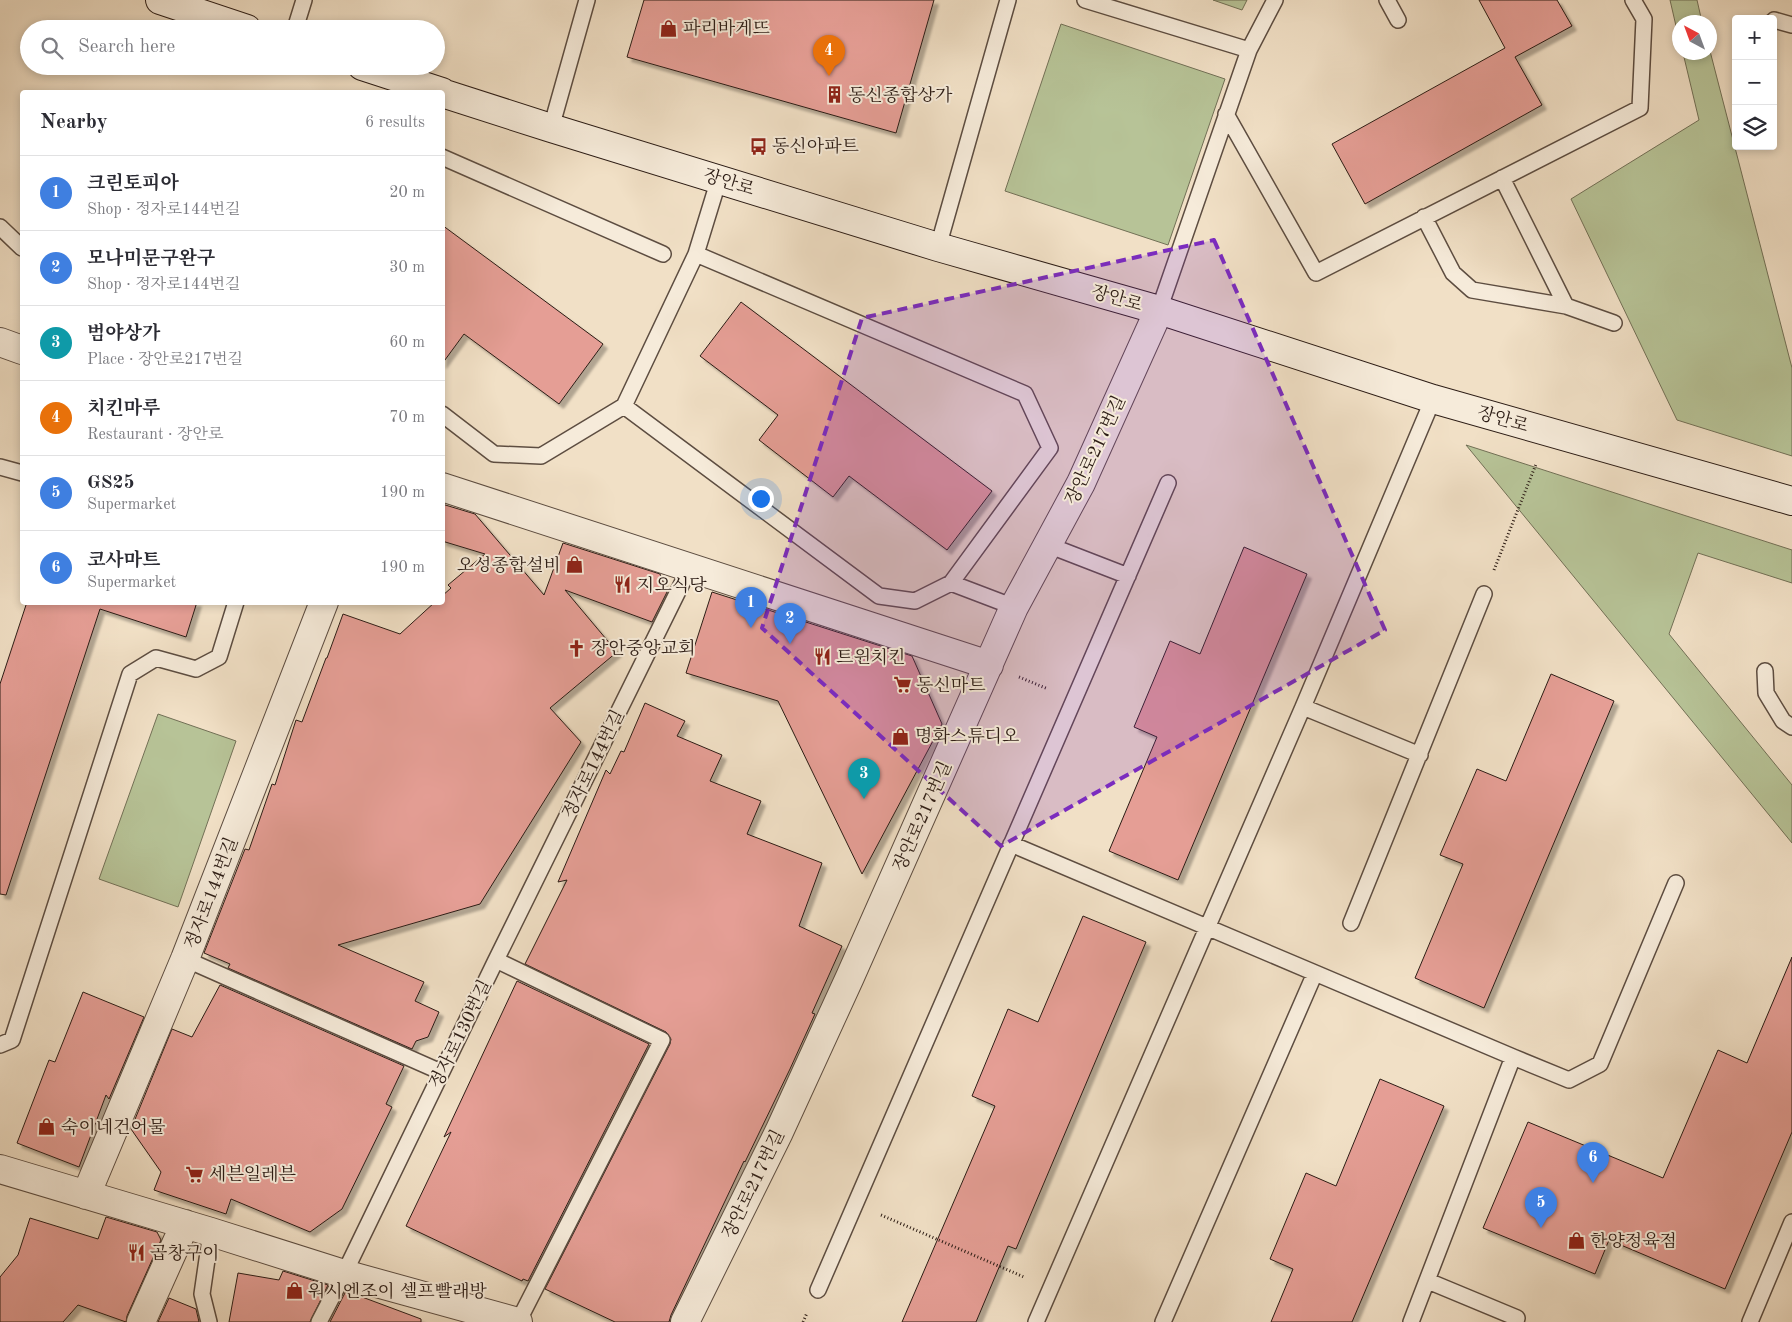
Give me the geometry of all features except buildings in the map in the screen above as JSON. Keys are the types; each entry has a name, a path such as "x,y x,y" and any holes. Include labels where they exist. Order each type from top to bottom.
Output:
{"street":[{"path":"160,0 220,20"},
{"name":"장안로","path":"389,75 433,90"},
{"name":"장안로","path":"445,94 938,247 1159,310 1433,399 1792,500"},
{"name":"장안로217번길","path":"686,1322 780,1132 1014,607 1081,483 1159,310"},
{"path":"0,342 20,349"},
{"path":"445,488 989,665"},
{"name":"정자로144번길","path":"185,959 323,605"},
{"path":"86,1194 185,959"},
{"path":"0,1169 344,1274 518,1322"},
{"path":"141,1322 198,1228"}],"lane":[{"path":"298,20 304,0"},
{"path":"551,128 586,0"},
{"path":"938,247 1008,0"},
{"path":"1085,0 1248,50"},
{"path":"1159,310 1248,50 1275,0"},
{"path":"1387,0 1398,20"},
{"path":"1226,114 1316,273 1640,108 1644,19 1633,0"},
{"path":"1777,21 1792,25"},
{"path":"445,159 663,254"},
{"path":"1502,178 1566,306"},
{"path":"445,416 494,454 541,456 624,406 696,254 719,180"},
{"path":"1424,217 1453,273 1472,290 1566,306 1614,323"},
{"path":"0,227 20,246"},
{"path":"624,406 879,596 916,601 951,584 1050,448 1025,394 696,254"},
{"path":"1036,1322 1303,707 1433,399"},
{"path":"0,467 20,472"},
{"path":"818,1290 1168,483"},
{"path":"1048,545 1128,576"},
{"name":"정자로144번길","path":"496,960 690,567"},
{"path":"951,584 1014,607"},
{"path":"1352,923 1484,594"},
{"path":"0,1045 12,1040 130,674 156,658 196,669 219,657 235,605"},
{"path":"1765,671 1766,693 1783,721 1792,727"},
{"path":"1303,707 1420,755"},
{"path":"1011,844 1569,1080 1600,1064 1676,883"},
{"path":"185,959 441,1072"},
{"name":"정자로130번길","path":"319,1322 496,960 662,1040 518,1322"},
{"path":"1162,1322 1315,973"},
{"path":"1411,1322 1514,1057"},
{"path":"1750,1322 1792,1222"},
{"path":"198,1228 202,1294 209,1322"},
{"path":"1428,1281 1520,1321"}],"path":[{"path":"1484,594 1549,432"},
{"path":"989,665 1074,699"},
{"path":"855,1204 1051,1289"}],"highlighted area":[{"path":"1214,240 1385,630 1001,846 762,628 862,318"}],"green space":[{"path":"1213,0 1247,0 1242,10"},
{"path":"1670,0 1697,0 1700,15 1673,15"},
{"path":"1061,24 1225,79 1168,245 1005,191"},
{"path":"1685,60 1712,60 1732,136 1732,150 1736,150 1792,368 1792,456 1677,420 1571,199 1699,120"},
{"path":"1466,445 1792,550 1792,583 1698,553 1669,634 1792,785 1792,843"},
{"path":"158,714 236,741 178,907 99,879"}],"place":[{"name":"파리바게뜨","path":"669,28"},
{"name":"치킨마루","path":"829,76"},
{"name":"동신종합상가","path":"834,95"},
{"name":"동신아파트","path":"758,146"},
{"name":"오성종합설비","path":"575,565"},
{"name":"지오식당","path":"623,585"},
{"name":"크린토피아","path":"751,628"},
{"name":"모나미문구완구","path":"790,644"},
{"name":"장안중앙교회","path":"577,648"},
{"name":"트윈치킨","path":"822,657"},
{"name":"동신마트","path":"902,685"},
{"name":"명화스튜디오","path":"901,736"},
{"name":"범야상가","path":"864,799"},
{"name":"숙이네건어물","path":"47,1127"},
{"name":"세븐일레븐","path":"195,1174"},
{"name":"코사마트","path":"1593,1183"},
{"name":"GS25","path":"1541,1228"},
{"name":"한양정육점","path":"1576,1241"},
{"name":"곱창구이","path":"136,1253"},
{"name":"워시엔조이 셀프빨래방","path":"294,1291"}]}
